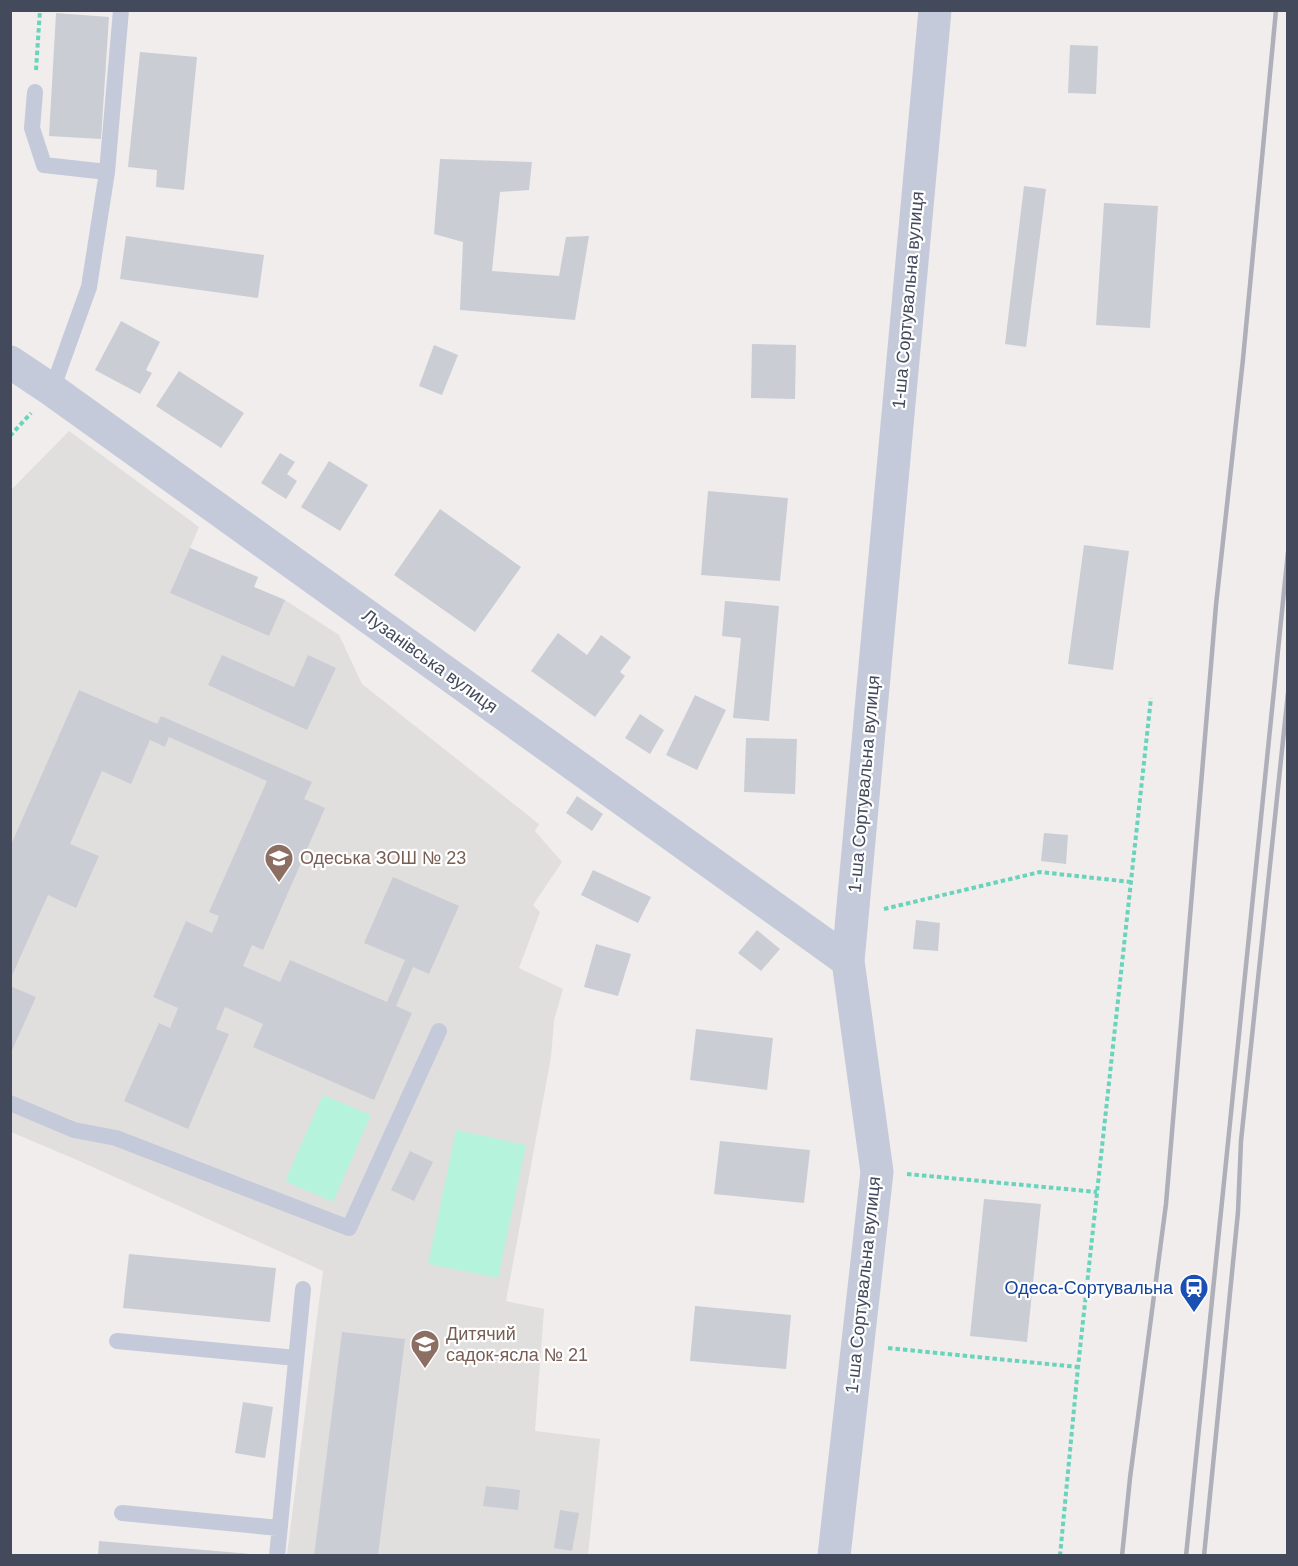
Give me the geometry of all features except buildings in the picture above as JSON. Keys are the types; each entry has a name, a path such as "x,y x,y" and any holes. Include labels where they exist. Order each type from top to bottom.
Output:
{"street":[{"name":"1-ша Сортувальна вулиця","path":"834,1556 877,1172 848,961 935,10"},
{"name":"Лузанівська вулиця","path":"10,362 848,961"}],"lane":[{"path":"52,390 89,287 107,172 121,10"},
{"path":"34,92 32,128 44,165 107,172"},
{"path":"10,1103 74,1130 116,1138 349,1228 439,1031"},
{"path":"277,1556 303,1289"},
{"path":"117,1341 296,1358"},
{"path":"122,1513 279,1528"}],"path":[{"path":"34,92 40,10"},
{"path":"1060,1556 1078,1367 1151,698"},
{"path":"852,917 1040,872 1131,882"},
{"path":"877,1172 1097,1192"},
{"path":"857,1345 1078,1367"}],"shaded area":[{"name":"Одеська ЗОШ № 23","path":"69,431 199,527 190,548 258,577 254,587 285,600 339,635 362,684 539,824 535,831 562,862 533,905 540,912 519,968 563,989 554,1020 551,1057 506,1301 544,1309 535,1431 600,1439 588,1555 287,1555 323,1271 11,1132 11,490"}],"green space":[{"path":"323,1095 371,1115 333,1202 285,1181"},
{"path":"456,1130 526,1145 498,1278 428,1264"}],"railway":[{"path":"1122,1556 1166,1204 1216,605 1243,359 1276,10"},
{"path":"1186,1556 1288,552"},
{"path":"1204,1556 1238,1212 1241,1141 1288,693"}],"place":[{"name":"Одеська ЗОШ № 23","path":"279,884"},
{"name":"Одеса-Сортувальна","path":"1194,1314"},
{"name":"Дитячий садок-ясла № 21","path":"425,1370"}]}
